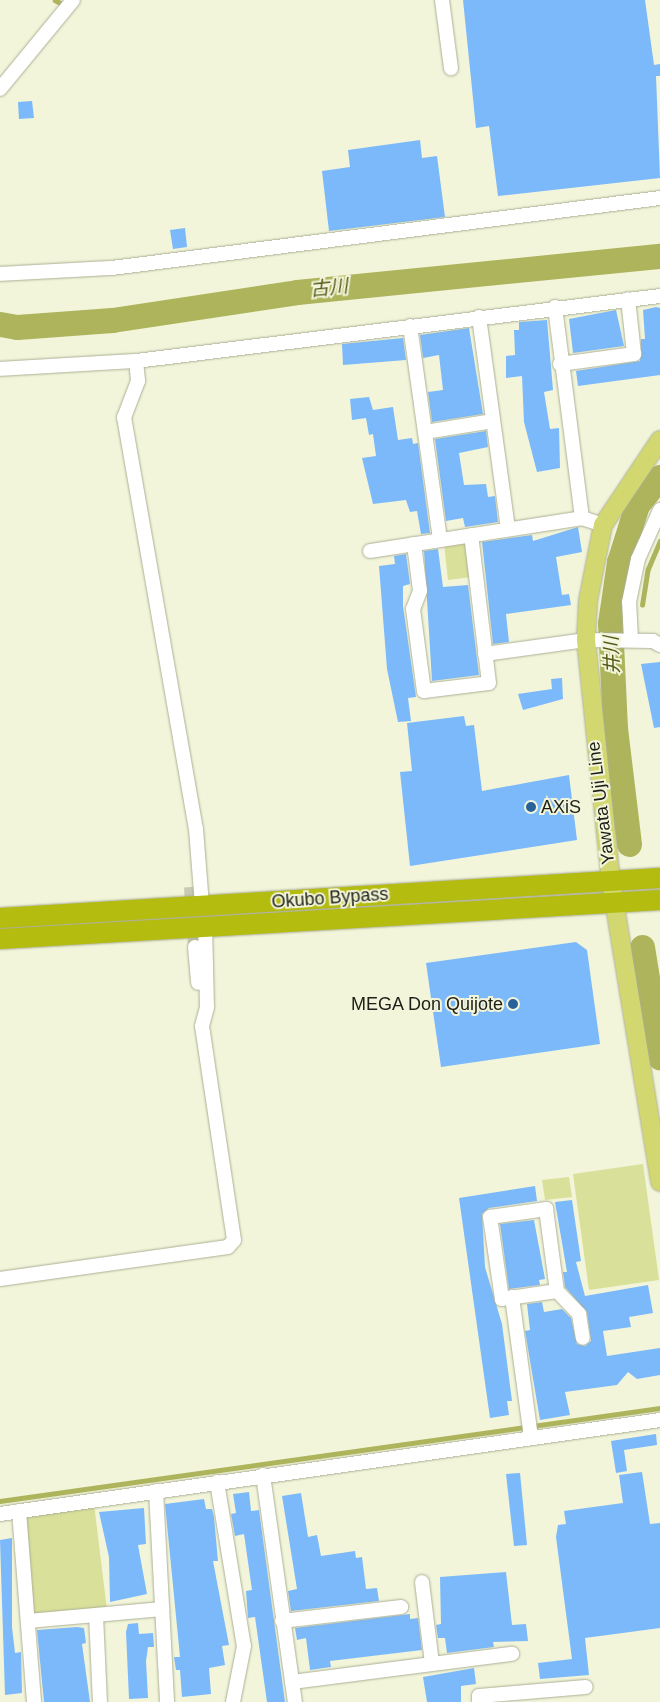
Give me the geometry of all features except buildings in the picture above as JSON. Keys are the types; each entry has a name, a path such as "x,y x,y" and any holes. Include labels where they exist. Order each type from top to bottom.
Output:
{"highway":[{"name":"Okubo Bypass","path":"0,918 660,878"},
{"name":"Okubo Bypass","path":"0,939 205,926 614,905 660,900"}],"main road":[{"name":"Yawata Uji Line","path":"660,440 603,525 588,601 611,882 660,1182"}],"street":[{"path":"0,89 73,0"},
{"path":"442,0 451,68"},
{"path":"0,274 112,268 660,198"},
{"path":"0,369 136,361 555,307 660,296"},
{"path":"560,364 634,354 628,299"},
{"path":"555,307 560,364 582,518"},
{"path":"479,317 508,529"},
{"path":"410,326 440,540"},
{"path":"136,361 138,381 124,417 191,813 202,906"},
{"path":"425,432 494,421"},
{"path":"631,639 629,602 634,576 660,510"},
{"path":"370,551 582,518 603,525"},
{"path":"414,544 420,592 414,610 424,691 489,683 471,535"},
{"path":"485,654 591,641 631,639 660,645"},
{"path":"191,813 187,821 191,887"},
{"path":"202,1026 207,1007 205,926"},
{"path":"0,1279 228,1247 234,1240 202,1026 195,947"},
{"path":"557,1291 502,1299 490,1217 546,1209 557,1291 579,1314 583,1338"},
{"path":"512,1297 531,1433"},
{"path":"0,1514 531,1433 660,1420"},
{"path":"262,1475 295,1702"},
{"path":"217,1482 244,1646 232,1702"},
{"path":"156,1491 167,1702"},
{"path":"19,1511 34,1702"},
{"path":"422,1582 432,1662"},
{"path":"282,1621 400,1607"},
{"path":"28,1621 162,1610"},
{"path":"96,1615 100,1702"},
{"path":"292,1682 432,1662 512,1654"},
{"path":"479,1699 555,1696 586,1687"}],"green space":[{"path":"467,541 471,577 448,580 444,543"},
{"path":"643,1164 659,1280 589,1290 573,1174"},
{"path":"569,1177 572,1197 545,1200 542,1180"},
{"path":"94,1504 107,1610 33,1615 26,1513"}],"waterway":[{"path":"55,0 64,5"},
{"name":"古川","path":"0,324 17,327 112,320 297,292 660,256"},
{"name":"井川","path":"629,844 615,728 610,623 619,562 637,505 660,477"},
{"path":"642,605 648,569 660,541"},
{"name":"井川","path":"642,947 660,1058"},
{"path":"0,1501 660,1408"}],"tunnel":[{"path":"191,887 195,947"}],"place":[{"name":"AXiS","path":"531,807"},
{"name":"MEGA Don Quijote","path":"513,1004"}]}
